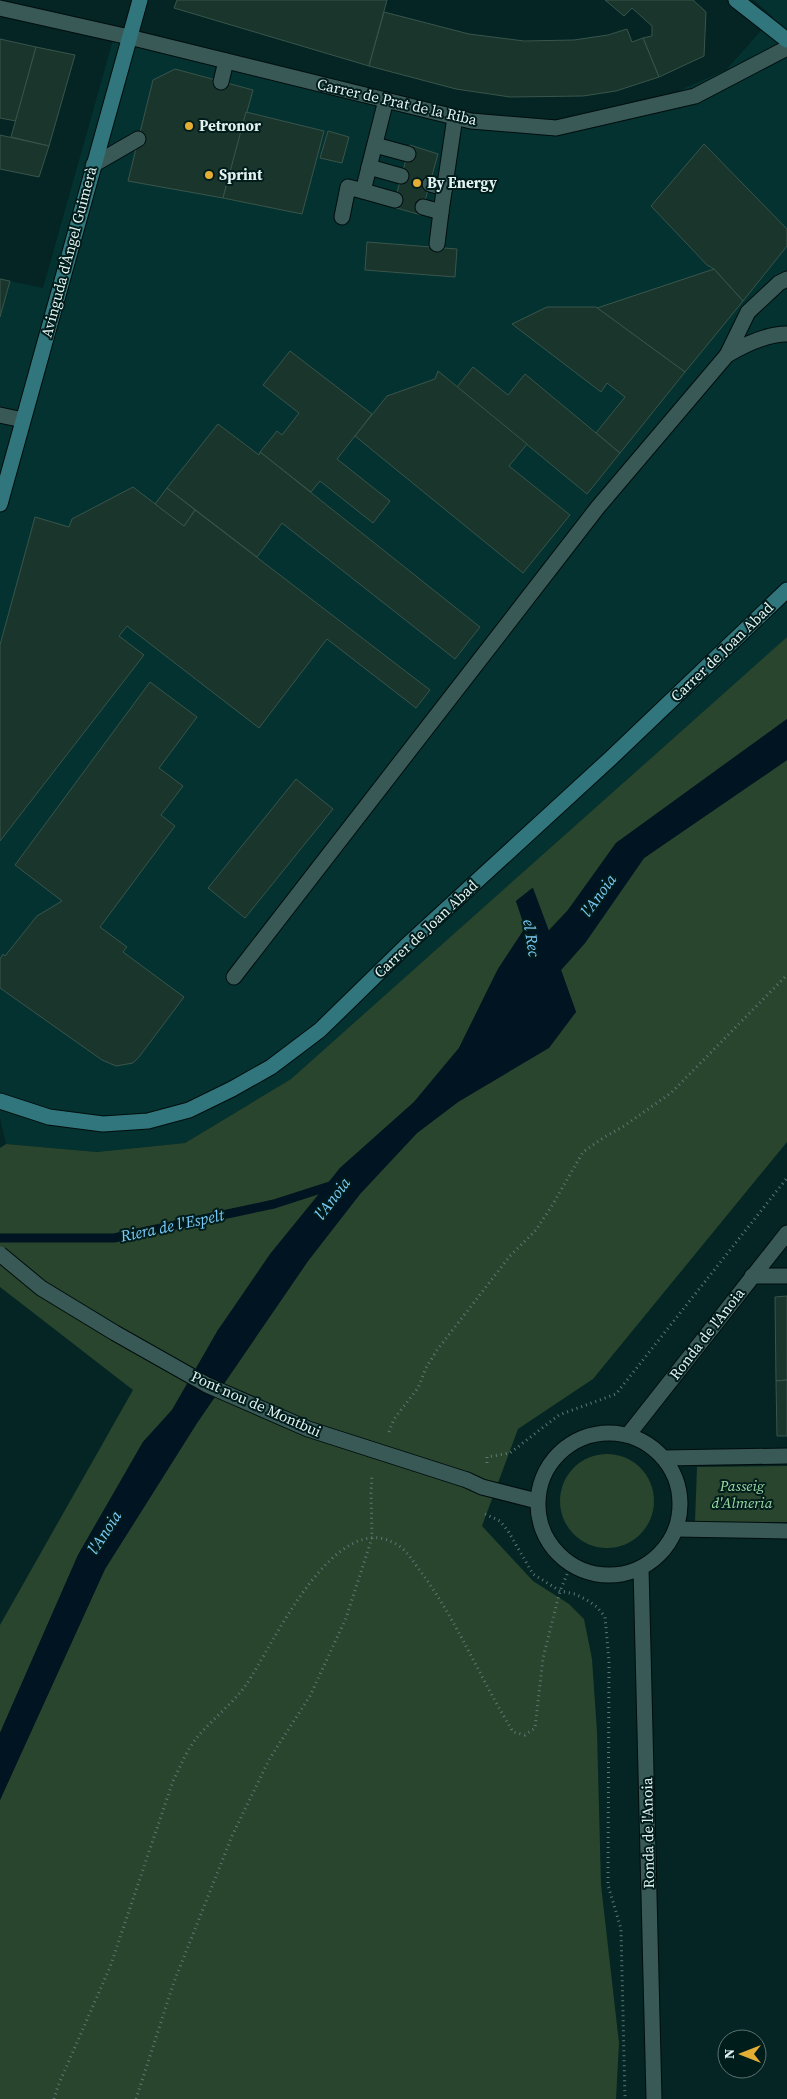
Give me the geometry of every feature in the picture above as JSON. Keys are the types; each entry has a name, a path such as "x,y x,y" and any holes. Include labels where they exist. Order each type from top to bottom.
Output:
{"street":[{"name":"Avinguda d'Àngel Guimerà","path":"0,504 140,0"},
{"path":"736,0 787,40"},
{"name":"Carrer de Prat de la Riba","path":"0,8 129,37 471,121 556,128 695,96 787,48"},
{"path":"221,82 226,61"},
{"path":"363,191 386,100"},
{"path":"437,244 445,188 442,164 455,117"},
{"path":"93,164 138,139"},
{"path":"375,145 408,154"},
{"path":"369,167 401,176"},
{"path":"430,184 445,188"},
{"path":"342,217 348,187 395,200"},
{"path":"423,207 441,212"},
{"path":"234,977 598,507 726,355 748,312 779,283 787,279"},
{"path":"726,355 746,344 780,334 787,334"},
{"path":"0,416 23,420"},
{"name":"Carrer de Joan Abad","path":"0,1101 49,1117 85,1122 103,1124 148,1121 189,1110 271,1067 320,1030 406,946 611,758 787,590"},
{"name":"Ronda de l'Anoia","path":"628,1435 787,1233"},
{"name":"Pont nou de Montbui","path":"0,1254 42,1288 115,1333 207,1385 308,1429 380,1451 467,1480 482,1487 537,1501"},
{"path":"752,1276 787,1276"},
{"path":"607,1432 628,1435 648,1444 664,1458 674,1474 679,1492 680,1511 676,1529 667,1545 656,1558 642,1568 619,1575 594,1574 572,1565 557,1553 546,1538 539,1520 537,1501 541,1480 552,1461 567,1446 586,1436 607,1432"},
{"path":"664,1458 787,1456"},
{"path":"676,1529 787,1531"},
{"name":"Ronda de l'Anoia","path":"642,1568 654,2099"}],"path":[{"path":"136,2099 174,1982 232,1836 270,1758 310,1696 346,1618 372,1538 373,1469 394,1419 418,1388 426,1368 437,1350 510,1256 536,1230 583,1152 670,1093 690,1075 706,1056 787,975"},
{"path":"625,2099 621,1929 608,1885 609,1661 605,1617 597,1607 587,1600 560,1590 533,1574 508,1531 500,1521 476,1511 488,1457 510,1453 558,1415 616,1394 787,1178"},
{"path":"54,2099 110,1968 173,1781 185,1755 200,1735 246,1684 287,1615 319,1571 349,1545 372,1538 390,1540 400,1546 438,1595 513,1732 525,1735 535,1728 544,1658 560,1590 572,1565"}],"shaded area":[{"path":"754,0 787,0 787,637 291,1079 185,1143 97,1152 6,1144 0,1118 0,279 43,288 113,40 479,128 610,121 726,70 773,17"}],"green space":[{"path":"787,637 787,719 616,843 568,910 548,931 532,888 516,901 525,928 498,969 459,1048 414,1102 340,1168 218,1330 172,1410 143,1442 78,1555 0,1733 0,1625 133,1390 0,1287 0,1148 6,1144 97,1152 185,1143 291,1079"},
{"path":"787,760 787,1142 593,1379 518,1429 482,1526 533,1581 569,1604 584,1619 592,1659 597,1732 601,1885 619,2043 616,2099 0,2099 0,1800 105,1569 197,1423 308,1261 360,1194 417,1133 458,1102 496,1078 576,1012 561,970 585,943 644,858"},
{"path":"607,1454 625,1457 640,1468 651,1483 654,1501 651,1519 640,1534 625,1545 607,1548 589,1545 574,1534 563,1519 560,1501 563,1483 574,1468 589,1457"},
{"name":"Passeig d'Almeria","path":"787,1466 787,1522 695,1522 697,1467"}],"water":[{"path":"787,719 787,760 644,858 585,943 561,970 576,1012 549,1048 458,1102 417,1133 360,1194 308,1261 197,1423 105,1569 0,1800 0,1733 78,1555 143,1442 172,1410 218,1330 270,1254 340,1168 414,1102 459,1048 498,969 525,928 516,901 533,888 549,931 568,910 616,843"}],"building":[{"path":"177,0 387,0 369,66 174,8"},
{"path":"605,0 693,0 706,12 704,56 659,77 643,38 652,36 652,26 632,8 624,16"},
{"path":"384,12 469,34 524,41 574,40 608,35 627,29 632,42 643,38 659,77 616,91 583,96 510,97 456,89 369,66"},
{"path":"0,39 36,47 16,121 0,118"},
{"path":"36,47 75,55 49,146 11,137"},
{"path":"175,69 253,90 223,198 128,181 153,80"},
{"path":"246,112 324,131 302,214 223,198"},
{"path":"328,131 349,137 342,163 320,158"},
{"path":"0,135 49,146 39,177 0,169"},
{"path":"704,144 787,229 787,246 743,301 651,206"},
{"path":"410,145 438,154 421,215 393,207"},
{"path":"367,242 457,249 455,277 365,270"},
{"path":"714,269 743,301 685,372 597,308"},
{"path":"0,279 10,281 0,317"},
{"path":"547,307 596,307 685,372 620,453 596,433 625,397 607,383 601,392 512,324"},
{"path":"290,351 372,414 337,459 390,501 373,523 320,481 311,492 260,452 277,431 282,435 299,413 263,385"},
{"path":"473,367 508,395 525,374 620,453 587,494 457,387"},
{"path":"438,371 527,444 509,466 570,515 523,573 355,436 387,396 435,379"},
{"path":"218,424 259,455 260,452 480,627 455,659 282,523 257,557 167,488"},
{"path":"133,487 184,526 195,510 430,690 416,708 327,639 259,728 127,626 119,636 144,655 0,841 0,645 35,517 69,527 72,519"},
{"path":"167,488 195,510 184,526 155,504"},
{"path":"150,682 197,717 159,768 183,786 161,815 175,826 100,927 127,947 123,952 184,997 139,1057 133,1063 116,1066 102,1060 0,988 0,959 3,954 5,956 37,916 62,901 15,865"},
{"path":"296,779 333,809 245,918 208,888"},
{"path":"787,1296 787,1380 776,1381 775,1297"},
{"path":"787,1380 787,1436 777,1436 776,1381"}],"waterway":[{"name":"Riera de l'Espelt","path":"0,1238 114,1238 274,1204 333,1185"}],"place":[{"name":"Petronor","path":"189,126"},
{"name":"Sprint","path":"209,175"},
{"name":"By Energy","path":"417,183"}],"water label":[{"name":"l'Anoia","path":"598,895"},
{"name":"el Rec","path":"532,938"},
{"name":"l'Anoia","path":"332,1198"},
{"name":"l'Anoia","path":"104,1532"}]}
